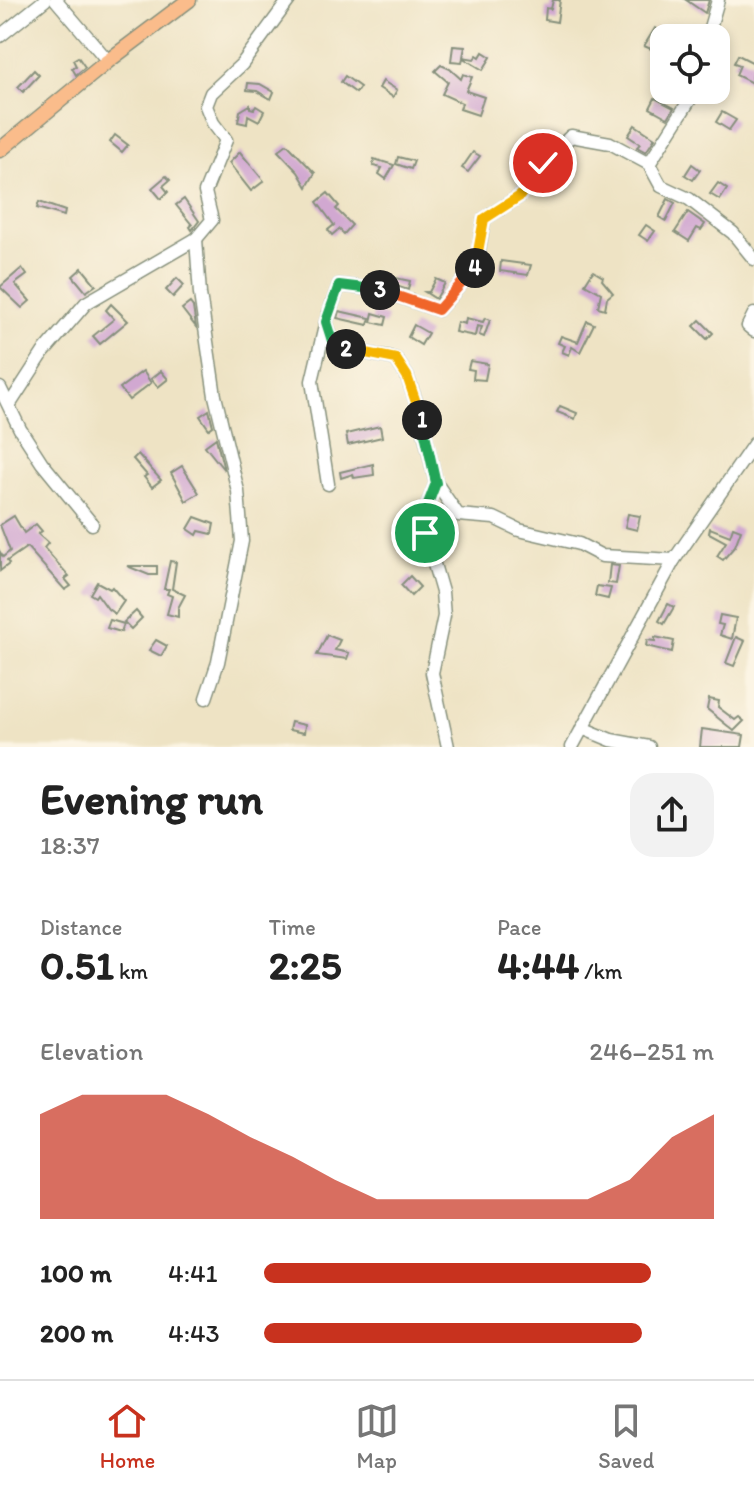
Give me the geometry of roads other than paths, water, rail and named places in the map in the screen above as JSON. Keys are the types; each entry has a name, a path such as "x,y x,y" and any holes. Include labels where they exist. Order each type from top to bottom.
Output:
{"main road":[{"path":"0,150 108,61 189,0"}],"street":[{"path":"0,36 45,0"},
{"path":"56,0 108,61"},
{"path":"10,404 43,353 86,303 196,239 212,220 205,192 226,140 213,123 206,106 211,93 242,64 289,0"},
{"path":"711,24 718,0"},
{"path":"649,164 687,104"},
{"path":"328,484 312,381 326,322 339,285 379,290 438,310 476,267 484,219 520,196 543,163 571,136 610,143 649,164 661,186 689,199 733,233 754,259"},
{"path":"196,239 200,294 215,396 238,491 242,541 218,662 206,698"},
{"path":"754,314 748,326 754,331"},
{"path":"326,322 332,341 339,345 396,359 407,376 420,413 436,483 458,515 494,518 519,530 579,544 602,556 674,560"},
{"path":"0,388 20,429 42,463 92,524"},
{"path":"572,747 674,560 754,444"},
{"path":"436,483 424,514 425,533 442,592 444,616 432,673 448,747"},
{"path":"582,728 611,740 649,747"}]}
